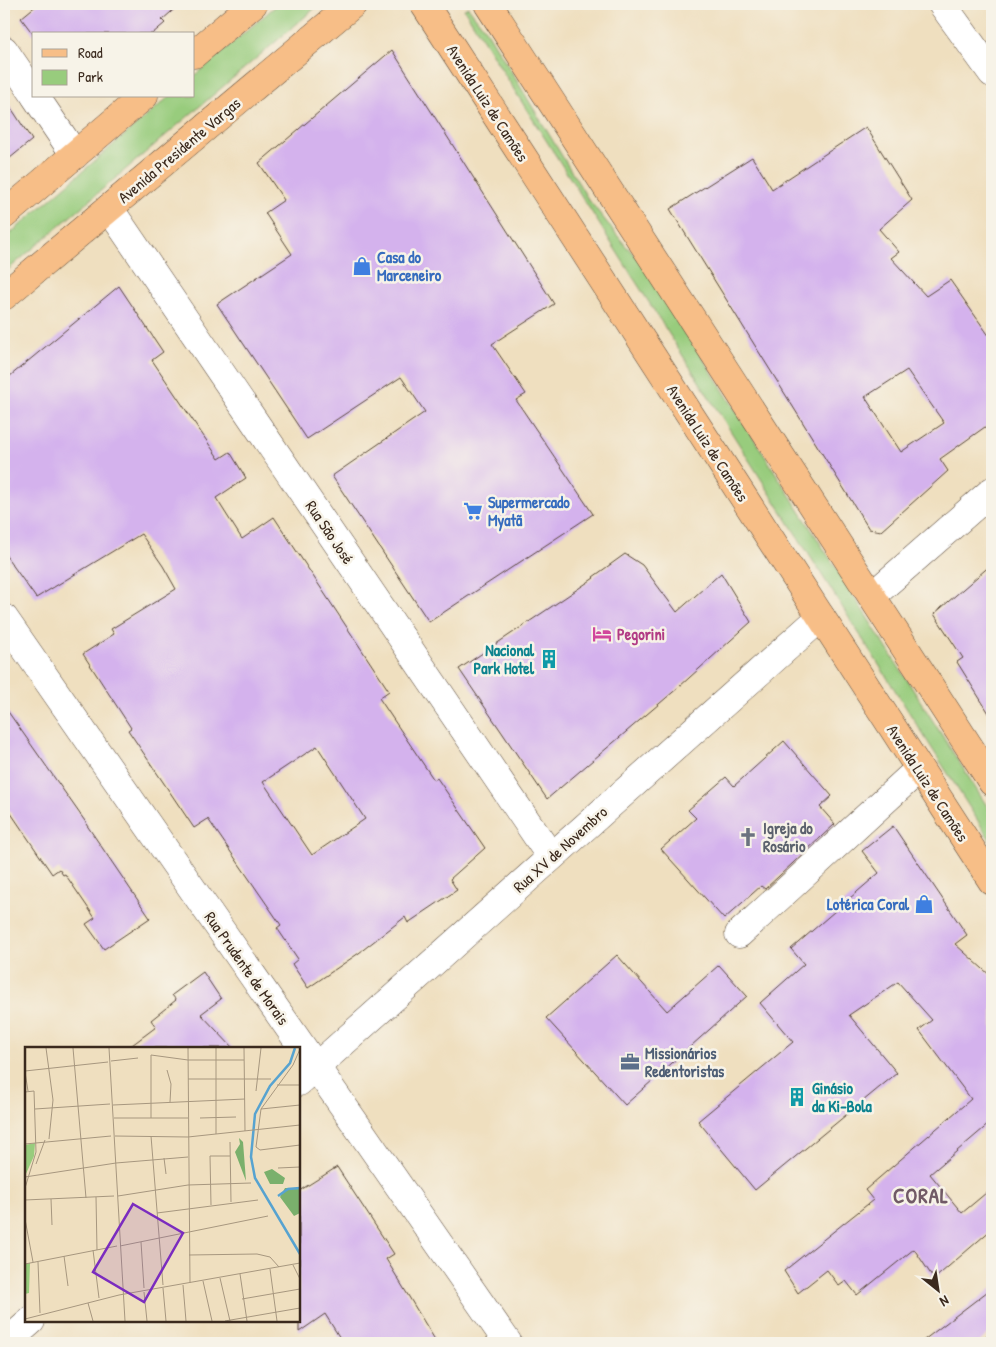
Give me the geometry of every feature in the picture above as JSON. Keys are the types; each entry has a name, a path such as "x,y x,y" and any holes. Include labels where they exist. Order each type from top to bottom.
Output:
{"main road":[{"path":"195,53 253,4"},
{"name":"Avenida Presidente Vargas","path":"4,296 353,4"},
{"name":"Avenida Luiz de Camões","path":"424,4 992,882"},
{"path":"488,4 992,782"},
{"path":"4,215 142,98"}],"street":[{"path":"942,4 992,73"},
{"path":"4,50 32,91"},
{"path":"37,98 75,155"},
{"name":"Rua São José","path":"109,208 551,857"},
{"path":"872,596 992,491"},
{"name":"Rua XV de Novembro","path":"307,1075 821,617"},
{"name":"Rua Prudente de Morais","path":"4,618 288,1047"},
{"path":"739,934 919,769"},
{"name":"Rua Prudente de Morais","path":"300,1064 508,1343"},
{"path":"6,1343 30,1322"}],"green space":[{"path":"278,4 320,4 4,273 4,239 168,98 195,98 195,75"},
{"path":"468,7 488,33 588,199 643,264 992,814 992,843 518,96 464,9"}],"building":[{"path":"38,4 180,4 162,20 165,23 154,32 32,33 21,18"},
{"path":"392,50 554,304 492,344 526,394 516,400 593,514 429,622 332,476 425,412 401,377 307,439 217,304 292,254 265,213 284,200 259,163"},
{"path":"4,97 32,140 4,163"},
{"path":"866,127 912,200 879,229 899,252 891,258 926,296 950,280 992,340 992,422 940,459 948,471 881,531 869,529 670,209 752,157 772,189","holes":["907,370 944,423 901,452 865,397"]},
{"path":"119,286 163,352 152,360 219,459 230,452 246,478 216,498 242,539 274,517 389,691 379,698 434,780 437,778 485,848 450,879 457,890 408,923 405,917 359,953 308,988 292,964 298,959 277,928 281,925 208,819 194,828 128,730 131,728 83,654 114,634 111,629 176,589 141,534 36,598 4,553 4,381","holes":["317,746 365,819 312,855 263,782"]},
{"path":"625,554 642,565 677,612 721,573 751,622 679,687 547,799 459,669 594,578"},
{"path":"992,564 992,718 957,662 963,658 934,614"},
{"path":"4,706 150,918 104,949 86,924 95,918 65,874 63,875 59,869 52,874 4,803"},
{"name":"Igreja do Rosário","path":"784,741 832,796 820,807 835,824 765,889 761,886 724,919 661,849 696,818 688,810 726,777 734,786"},
{"path":"893,826 967,935 955,944 992,977 992,1127 990,1123 930,1174 962,1213 992,1188 992,1229 934,1279 914,1249 857,1295 846,1281 839,1286 827,1270 798,1293 784,1271 873,1200 865,1190 971,1099 919,1030 932,1020 898,982 849,1015 897,1073 755,1190 698,1121 793,1042 760,1003 804,964 791,949 879,873 862,851"},
{"name":"Missionários Redentoristas","path":"617,955 667,1011 719,965 747,996 625,1105 546,1018"},
{"path":"203,972 221,999 201,1014 232,1047 129,1047 156,1027 151,1020 176,1000 172,995"},
{"path":"337,1167 394,1254 386,1259 437,1343 343,1343 325,1314 299,1332 300,1190"},
{"path":"992,1288 992,1331 978,1343 920,1343"}],"place":[{"name":"Casa do Marceneiro","path":"362,266"},
{"name":"Supermercado Myatã","path":"473,511"},
{"name":"Pegorini","path":"602,634"},
{"name":"Nacional Park Hotel","path":"549,659"},
{"name":"Igreja do Rosário","path":"748,837"},
{"name":"Lotérica Coral","path":"924,904"},
{"name":"Missionários Redentoristas","path":"630,1062"},
{"name":"Ginásio da Ki-Bola","path":"797,1097"}],"district":[{"name":"CORAL","path":"921,1196"}]}
